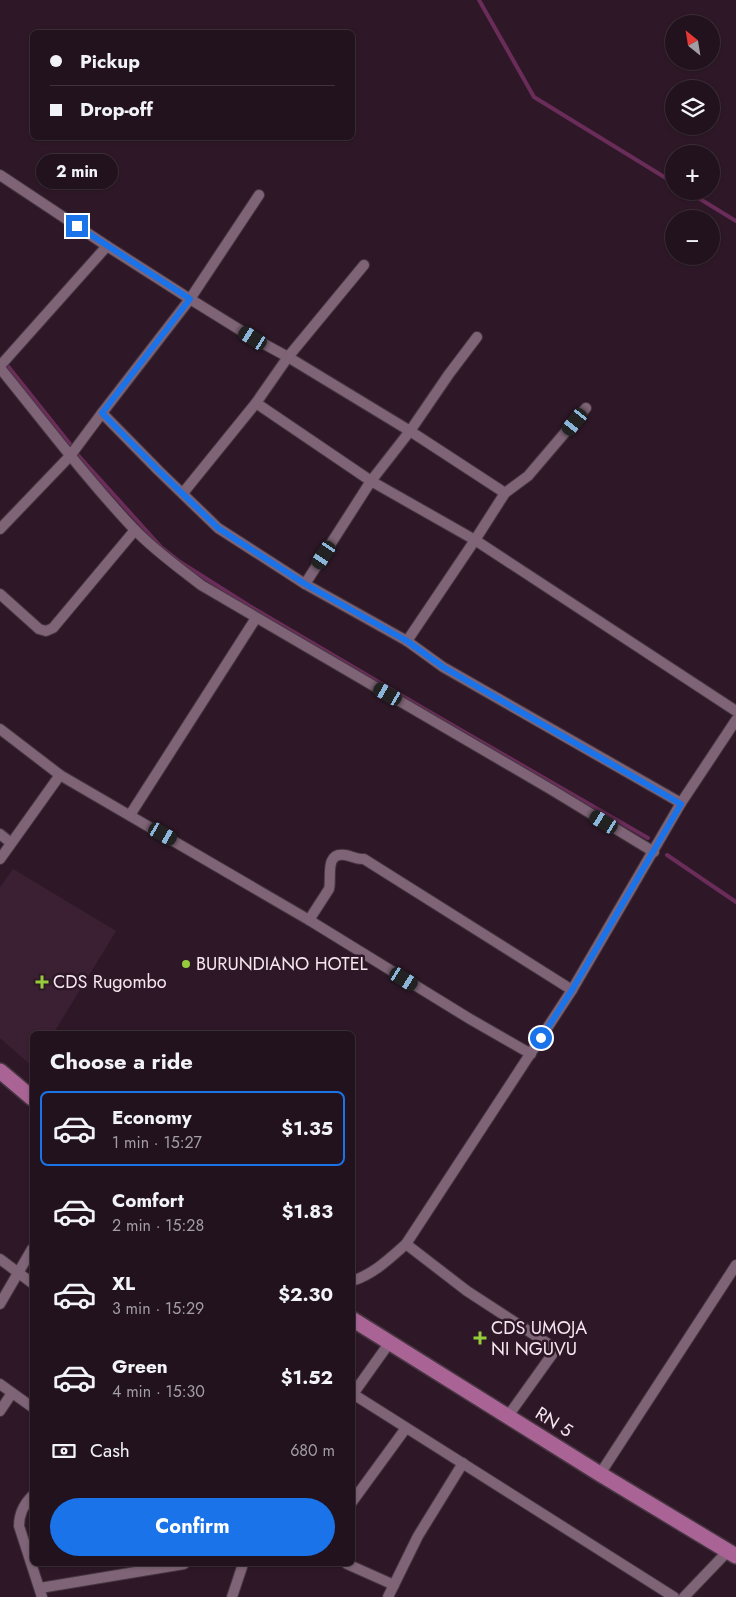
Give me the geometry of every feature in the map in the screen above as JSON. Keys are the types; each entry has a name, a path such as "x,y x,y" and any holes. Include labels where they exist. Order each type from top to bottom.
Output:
{"main road":[{"path":"0,1071 30,1096"},
{"name":"RN 5","path":"355,1321 600,1474 732,1553"}],"street":[{"path":"0,175 190,299 410,431 505,493"},
{"path":"0,529 70,456 190,299 259,195"},
{"path":"107,246 0,367 70,456 135,530 166,558 201,585 552,790 654,852"},
{"path":"183,493 256,403 288,357 364,265"},
{"path":"305,584 371,481 410,431 477,337"},
{"path":"256,403 371,481 476,540 736,711"},
{"path":"407,641 476,540 505,493 528,476 586,408"},
{"path":"102,413 218,528 305,584 407,641 443,667 681,804"},
{"path":"0,594 39,629 46,631 53,628 135,530"},
{"path":"130,816 256,618"},
{"path":"355,1280 367,1276 406,1244 572,990 681,804 736,720"},
{"path":"0,729 60,775 309,920 445,1004 531,1054"},
{"path":"0,859 60,775"},
{"path":"0,834 11,843"},
{"path":"309,920 331,884 329,876 330,866 335,858 341,855 348,855 358,860 364,860 572,990"},
{"path":"406,1244 467,1291 556,1350 508,1416"},
{"path":"0,1304 30,1254"},
{"path":"0,1260 30,1281"},
{"path":"600,1474 736,1265"},
{"path":"355,1391 390,1342"},
{"path":"0,1384 30,1406"},
{"path":"0,1411 12,1393"},
{"path":"355,1395 674,1597"},
{"path":"355,1498 406,1428"},
{"path":"388,1597 418,1536 463,1463"},
{"path":"30,1498 19,1516 19,1526 30,1559"},
{"path":"684,1597 732,1553"},
{"path":"32,1566 41,1592 174,1566"},
{"path":"232,1597 242,1566"},
{"path":"352,1566 394,1584"}],"shaded area":[{"name":"CDS Rugombo","path":"13,869 116,931 55,1031 30,1031 30,1064 0,1038 0,887"}],"waterway":[{"path":"479,0 534,97 665,177"},
{"path":"702,200 736,221"},
{"path":"7,365 70,444"},
{"path":"77,454 161,547 180,562 248,605 648,838"},
{"path":"667,855 736,902"}],"place":[{"name":"BURUNDIANO HOTEL","path":"186,964"},
{"name":"CDS Rugombo","path":"42,982"},
{"name":"CDS UMOJA NI NGUVU","path":"480,1338"}],"route":[{"path":"77,226 190,299 102,413 218,528 305,584 407,641 443,667 681,804 572,990 541,1038"}]}
